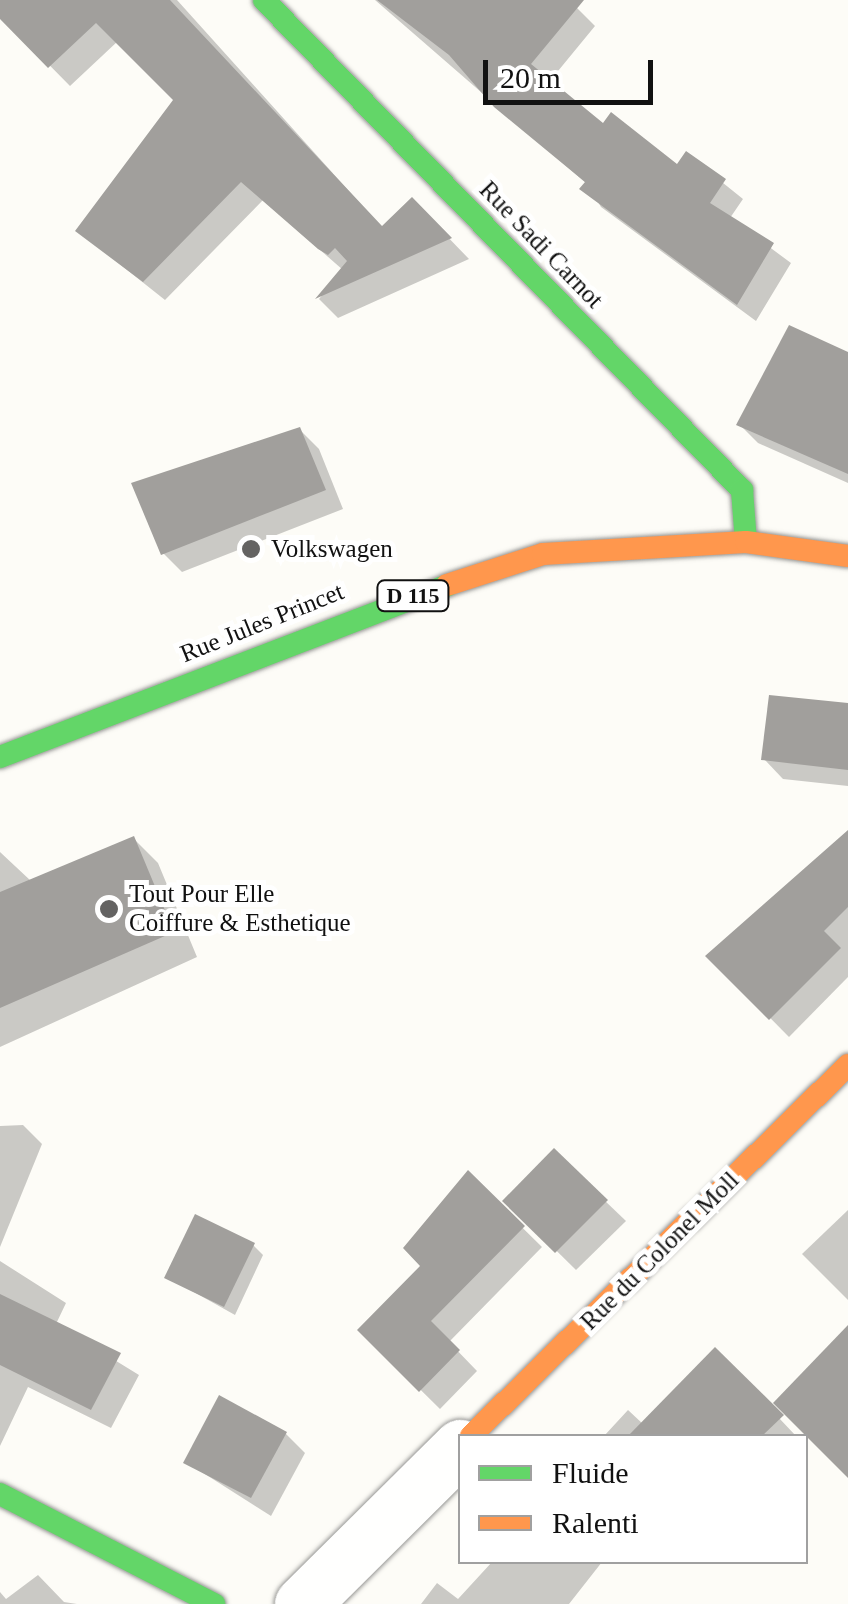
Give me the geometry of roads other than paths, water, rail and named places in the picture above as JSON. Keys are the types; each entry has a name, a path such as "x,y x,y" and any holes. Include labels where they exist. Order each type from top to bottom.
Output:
{"street":[{"name":"Rue Sadi Carnot","path":"264,0 742,490 746,542"},
{"name":"Rue Jules Princet","path":"0,758 376,607 542,554 746,542 848,556"},
{"name":"Rue du Colonel Moll","path":"474,1434 848,1065"},
{"path":"302,1604 458,1449"},
{"path":"0,1494 214,1604"}],"place":[{"name":"Volkswagen","path":"251,549"},
{"name":"Tout Pour Elle Coiffure & Esthetique","path":"109,909"}]}
